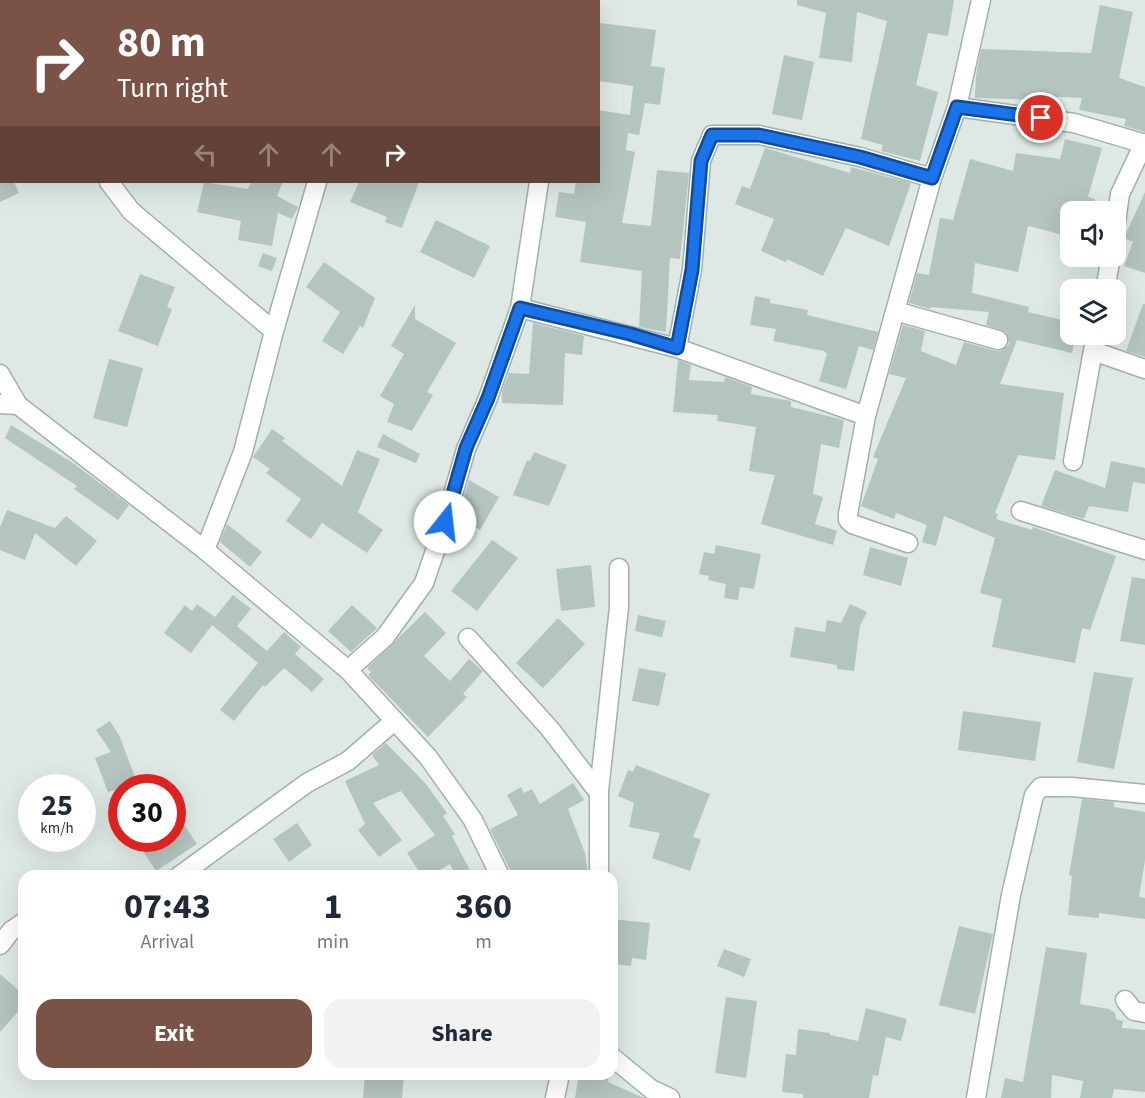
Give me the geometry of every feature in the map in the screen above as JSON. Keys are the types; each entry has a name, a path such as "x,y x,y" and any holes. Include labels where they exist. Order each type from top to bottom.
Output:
{"street":[{"path":"908,543 852,524 848,520 866,416 932,178 957,107 981,0"},
{"path":"957,107 1074,123 1144,144 1120,194 1119,201"},
{"path":"677,348 692,270 701,161 712,135 759,135 860,157 932,178"},
{"path":"110,183 131,210 274,331"},
{"path":"206,550 243,452 274,331 317,183"},
{"path":"348,670 385,637 424,583 445,522 466,448 488,398 520,308 539,183"},
{"path":"520,308 630,334 677,348 866,416"},
{"path":"895,311 998,340"},
{"path":"1073,461 1095,345"},
{"path":"1099,345 1145,369"},
{"path":"0,374 9,405 206,550 348,670 393,722 428,757 473,820 497,870"},
{"path":"1022,511 1145,550"},
{"path":"599,870 599,793 619,607 619,568"},
{"path":"468,638 550,729 599,793"},
{"path":"187,870 307,783 348,761 393,722"},
{"path":"976,1098 1011,895 1034,795 1041,787 1145,794"},
{"path":"0,945 18,926"},
{"path":"1125,1000 1134,1011 1145,1013"},
{"path":"618,1062 651,1089 670,1098"},
{"path":"555,1098 559,1080"}],"building":[{"path":"797,0 954,0 948,36 928,33 916,85 938,92 920,161 881,151 883,145 861,139 887,21 857,12 852,62 819,58 826,13 797,5"},
{"path":"1100,5 1133,12 1119,78 1145,87 1145,132 1124,126 1126,119 1079,110 1082,98 1042,96 1042,100 975,98 981,49 1091,53"},
{"path":"600,23 656,30 651,66 665,68 660,105 645,103 639,135 628,133 626,150 635,152 622,223 651,226 657,170 689,173 680,259 670,258 666,332 639,327 642,271 580,262 586,222 555,217 559,192 574,194 576,183 600,183 600,110 630,115 633,86 600,81"},
{"path":"784,55 814,62 802,120 772,114"},
{"path":"1065,139 1102,148 1088,197 1095,199 1095,201 1060,201 1060,234 1028,226 1018,272 975,263 972,293 1029,307 1028,312 1060,319 1060,345 1074,345 1072,353 1017,340 1000,384 1064,393 1055,460 1018,455 995,513 998,514 996,519 1032,530 1033,527 1116,556 1090,630 1082,628 1075,663 992,647 1002,599 980,593 995,538 944,516 936,546 922,542 927,525 896,513 894,519 861,506 878,459 873,457 906,378 889,374 903,325 925,331 921,351 956,365 964,342 996,351 1001,351 1009,344 1006,332 986,325 989,312 931,307 930,309 909,303 917,273 929,275 940,218 953,220 970,159 1013,171 1016,153 1060,159"},
{"path":"765,148 850,173 851,167 911,183 889,246 846,228 823,276 787,259 786,262 761,251 774,219 735,204 742,186 750,189"},
{"path":"0,183 14,183 19,193 0,202"},
{"path":"204,183 248,189 251,183 283,183 277,196 298,207 292,219 278,213 272,246 238,240 241,221 197,212"},
{"path":"359,183 419,183 402,228 385,222 387,217 350,202"},
{"path":"1145,192 1145,273 1126,267 1133,242 1126,239 1126,234"},
{"path":"436,220 490,246 474,278 420,252"},
{"path":"263,253 277,258 272,271 258,266"},
{"path":"324,262 375,298 363,328 360,326 343,354 322,341 340,312 306,287"},
{"path":"140,274 175,287 167,307 172,309 158,346 118,331"},
{"path":"755,296 770,299 770,303 808,310 807,315 878,332 873,350 859,346 846,389 819,381 827,354 824,351 773,341 776,329 750,325"},
{"path":"1143,304 1145,304 1145,357 1126,351"},
{"path":"415,305 415,319 456,343 427,392 433,395 412,431 387,422 394,404 380,396 404,354 391,346"},
{"path":"533,323 584,336 582,355 565,353 563,405 502,403 502,391 509,373 529,374"},
{"path":"109,359 143,368 127,427 93,418"},
{"path":"678,360 691,365 689,380 724,382 725,377 752,387 751,394 791,401 791,407 844,420 839,448 821,444 813,494 823,497 815,524 837,531 833,545 761,524 775,475 749,471 756,427 717,421 718,415 673,412"},
{"path":"11,425 73,463 129,505 118,520 74,489 77,486 5,438"},
{"path":"272,429 285,438 282,441 342,486 357,450 380,459 358,512 383,530 367,553 322,523 311,539 286,521 301,499 266,473 270,469 253,457"},
{"path":"383,434 420,454 416,463 377,447"},
{"path":"534,452 567,465 549,506 513,495 527,460 530,461"},
{"path":"1111,461 1145,468 1145,484 1133,482 1128,512 1089,506 1084,519 1041,506 1055,470 1105,488"},
{"path":"469,480 499,497 480,530 458,517"},
{"path":"7,510 55,528 66,516 97,541 76,566 35,533 25,560 0,550 0,527"},
{"path":"227,524 262,552 250,567 220,542"},
{"path":"492,540 518,558 477,611 451,591"},
{"path":"716,545 761,554 754,589 740,587 738,600 724,598 726,584 708,580 709,576 699,574 704,552 714,554"},
{"path":"870,547 908,558 901,586 863,575"},
{"path":"591,565 595,607 561,611 556,569"},
{"path":"1132,577 1145,579 1145,645 1120,641"},
{"path":"233,595 251,609 237,626 267,651 284,632 301,647 295,654 324,679 312,692 284,668 265,687 263,685 234,721 220,710 258,663 212,625 191,653 164,633 185,605 192,611 197,604 215,617"},
{"path":"850,604 867,612 860,626 854,671 837,669 837,665 790,657 795,627 825,632 827,620 841,623"},
{"path":"352,605 377,628 351,652 328,631"},
{"path":"425,612 446,633 424,656 450,681 469,659 483,671 463,694 467,697 428,737 368,675 371,672 367,668"},
{"path":"638,615 666,621 662,637 635,631"},
{"path":"558,618 585,644 543,688 516,663"},
{"path":"639,668 666,673 659,706 632,701"},
{"path":"1094,672 1133,678 1114,769 1077,762"},
{"path":"963,711 1041,722 1035,761 958,750"},
{"path":"110,721 120,737 134,774 108,774 108,792 95,758 111,752 96,730"},
{"path":"386,743 426,784 447,813 443,816 455,834 452,836 470,870 453,870 450,864 440,870 418,870 407,853 435,835 401,791 373,803 402,840 379,857 358,830 365,824 345,781 379,765 372,755"},
{"path":"636,765 710,794 693,837 701,839 690,871 652,858 660,833 629,827 634,803 618,796 628,770 633,772"},
{"path":"573,783 584,800 568,809 585,853 587,870 510,870 490,829 518,815 507,795 521,787 524,793 532,789 540,804"},
{"path":"1082,799 1114,802 1114,807 1145,812 1145,860 1139,897 1145,898 1145,919 1099,913 1099,918 1068,915 1072,876 1069,875"},
{"path":"297,823 312,845 289,862 273,839"},
{"path":"186,828 197,844 186,851"},
{"path":"144,852 185,852 158,870"},
{"path":"618,920 650,923 646,960 632,958 631,966 618,965"},
{"path":"959,926 993,934 975,1014 939,1005"},
{"path":"1046,947 1087,953 1080,1004 1109,1009 1115,1013 1116,1019 1123,1021 1122,1028 1145,1030 1145,1092 1114,1089 1112,1098 1080,1098 1083,1081 1052,1075 1051,1098 1001,1098 1005,1078 1023,1082"},
{"path":"724,949 751,959 744,977 717,966"},
{"path":"0,974 18,990 18,1012 0,1032"},
{"path":"726,997 757,1001 746,1078 715,1073"},
{"path":"866,1008 907,1019 901,1041 886,1037 878,1076 873,1075 869,1098 803,1098 803,1094 782,1092 786,1054 796,1055 798,1029 830,1033 830,1035 858,1041"},
{"path":"364,1080 404,1080 402,1098 363,1098"},
{"path":"578,1080 608,1080 608,1082 644,1098 575,1098"}],"route":[{"path":"445,522 466,448 488,398 520,308 630,334 677,348 692,270 701,161 712,135 759,135 860,157 932,178 957,107 1041,118"}]}
